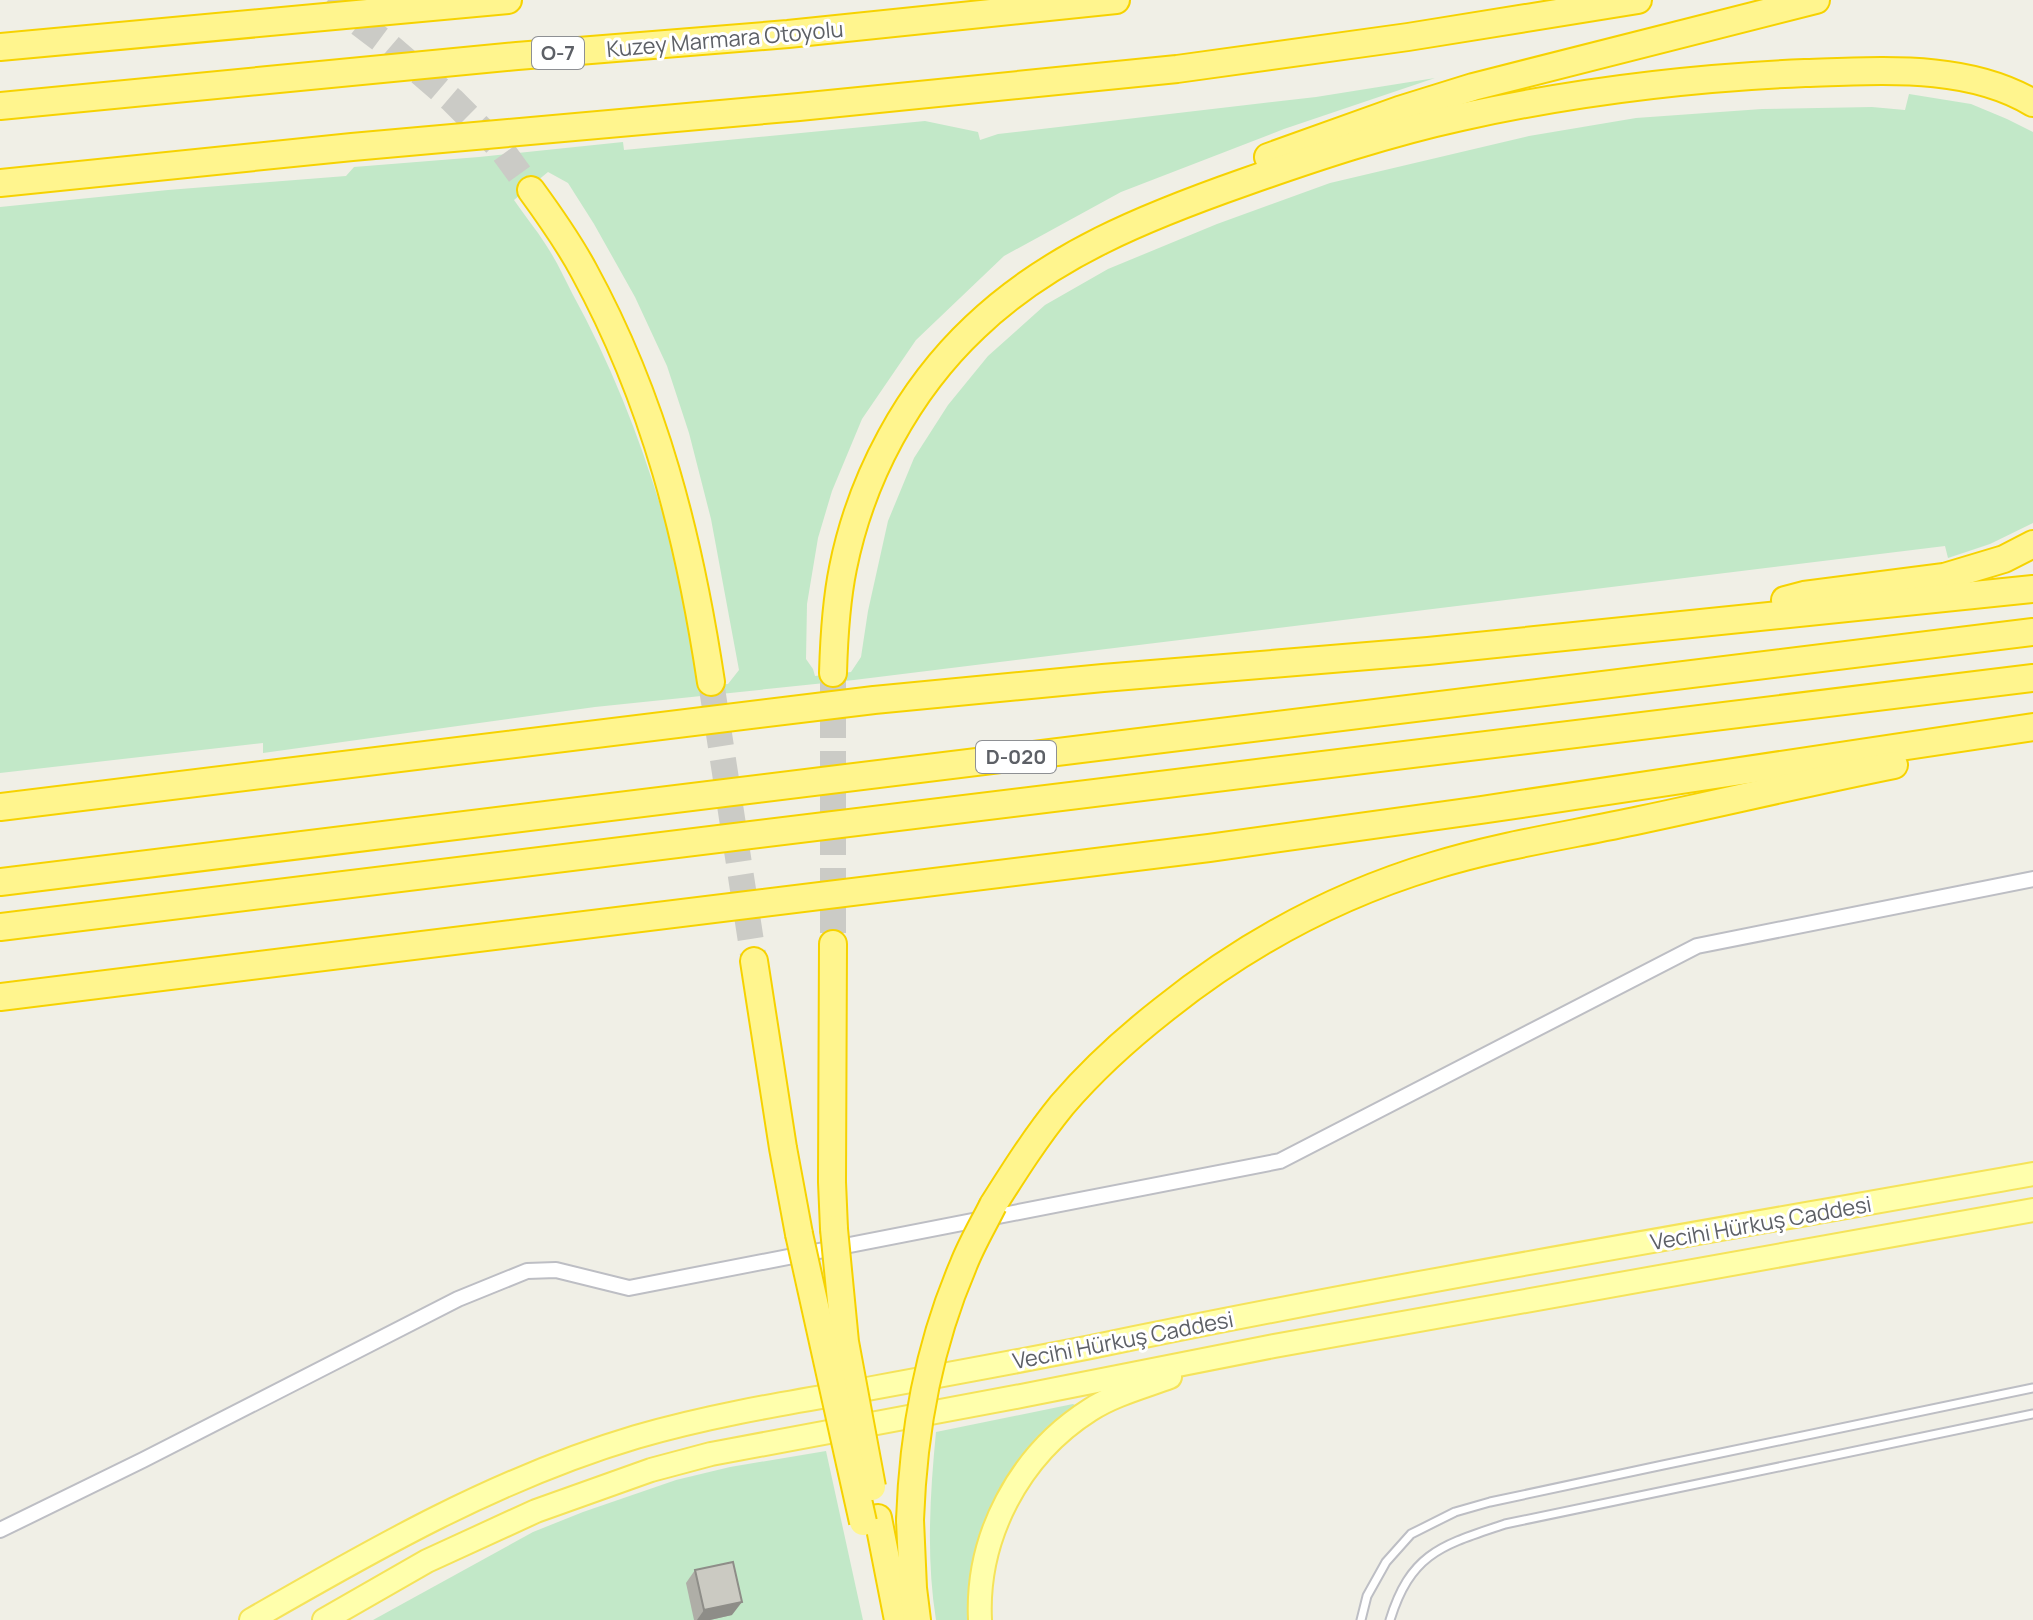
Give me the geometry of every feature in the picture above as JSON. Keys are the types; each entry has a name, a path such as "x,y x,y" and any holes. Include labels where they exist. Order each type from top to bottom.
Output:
{"highway":[{"path":"0,47 508,0"},
{"name":"Kuzey Marmara Otoyolu","path":"0,106 788,34 1116,0"},
{"path":"0,183 1177,69 1463,29 1638,0"},
{"path":"1043,274 1078,245 1145,207 1300,145 1473,87 1816,0"},
{"path":"833,673 838,597 860,508 882,455 913,401 949,354 994,310 1068,257 1139,223 1279,170 1402,132 1459,117 1581,94 1765,75 1909,72 1984,82 2033,103"},
{"path":"531,190 590,282 649,416 666,464 682,528 702,620 711,682"},
{"path":"1709,622 1804,595 1944,577 2004,559 2033,544"},
{"path":"0,807 874,700 1428,651 2033,589"},
{"name":"D-020","path":"0,882 2033,632"},
{"name":"D-020","path":"0,927 2033,678"},
{"path":"0,997 1269,840 2033,727"},
{"path":"917,1620 913,1588 911,1486 933,1354 963,1265 993,1205 1029,1148 1063,1104 1101,1063 1191,986 1250,947 1297,921 1350,895 1437,865 1507,847 1903,763 2033,739"},
{"path":"833,944 834,1229 845,1342 884,1620"},
{"path":"754,961 799,1234 898,1620"}],"main road":[{"name":"Vecihi Hürkuş Caddesi","path":"251,1620 428,1521 505,1485 574,1458 698,1420 1017,1362 1410,1284 2033,1174"},
{"name":"Vecihi Hürkuş Caddesi","path":"324,1620 394,1579 474,1538 536,1511 651,1470 725,1451 1528,1299 2033,1210"},
{"path":"980,1620 979,1597 994,1527 1026,1468 1051,1440 1092,1409 1211,1358"}],"street":[{"path":"0,1530 458,1299 527,1271 556,1270 629,1288 1280,1161 1697,946 2033,879"}],"lane":[{"path":"1361,1620 1367,1596 1386,1562 1411,1534 1455,1512 1619,1474 2033,1388"},
{"path":"1390,1620 1397,1597 1408,1577 1429,1555 1460,1539 1505,1524 2033,1414"}],"green space":[{"path":"1435,78 1284,129 1121,192 1004,256 916,340 862,419 832,491 818,538 807,604 806,659 815,676 851,672 861,657 888,521 914,458 948,405 988,356 1045,305 1108,269 1217,224 1330,183 1529,136 1636,118 1762,109 1872,107 1905,110 1909,94 1971,104 2033,132 2033,523 1990,544 1948,558 1945,546 854,680 595,707 263,753 263,743 0,773 0,207 346,176 354,167 623,142 624,150 925,121 978,132 980,140 998,134 1316,97","holes":["548,172 568,183 635,297 667,366 689,433 711,519 739,670 728,684 704,685 682,584 636,435 596,339 560,269 514,200"]},
{"path":"1073,1404 1039,1435 1041,1438 1005,1482 985,1528 971,1620 936,1620 930,1526 936,1432"},
{"path":"826,1451 863,1620 373,1620 533,1532 583,1512 676,1480 730,1467"}],"building":[{"path":"733,1562 742,1602 704,1610 695,1570"}],"tunnel":[{"path":"328,0 388,45 452,100 502,150 531,190"},
{"path":"833,673 833,944"},
{"path":"711,682 754,961"}]}
